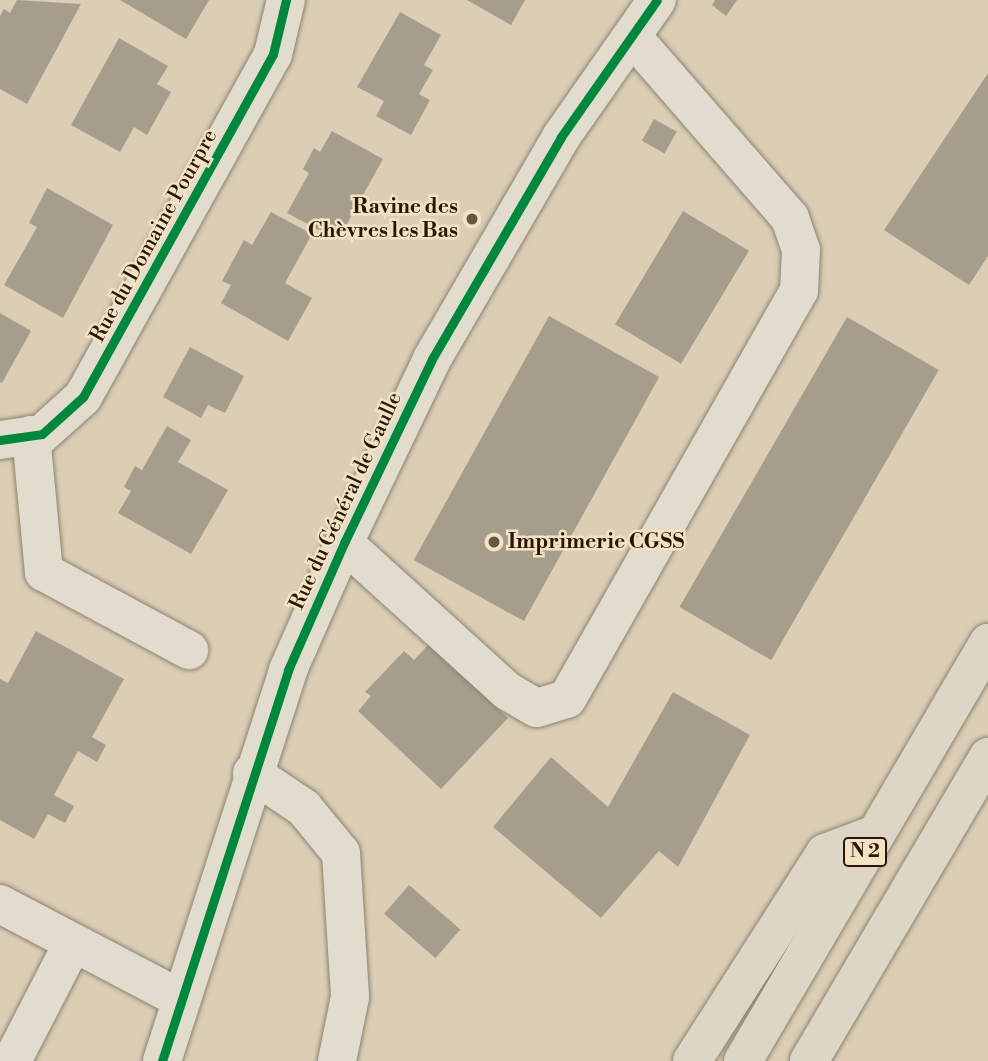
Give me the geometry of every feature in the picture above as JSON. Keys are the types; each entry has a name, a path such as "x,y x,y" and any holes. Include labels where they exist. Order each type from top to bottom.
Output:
{"highway":[{"name":"N 2","path":"743,1061 988,643"},
{"name":"N 2","path":"809,1061 988,757"},
{"path":"692,1061 825,853 876,834"},
{"path":"821,1061 877,945"}],"street":[{"name":"Rue du Domaine Pourpre","path":"15,438 42,434 83,397 113,349 273,54 286,0"},
{"name":"Rue du Général de Gaulle","path":"162,1061 179,998 288,670 344,543 432,359 561,138 657,0"},
{"path":"344,543 507,691 537,708 567,699 799,291 801,250 790,218 632,36"},
{"path":"15,438 44,572 189,650"},
{"path":"252,773 304,808 341,853 350,997 337,1061"},
{"path":"0,904 179,998"},
{"path":"12,1061 73,943"}],"building":[{"path":"17,0 81,4 27,104 0,89 0,16 4,9 10,13"},
{"path":"120,0 209,0 186,39"},
{"path":"467,0 525,0 511,25"},
{"path":"715,0 737,0 726,16 712,5"},
{"path":"400,12 441,35 424,65 433,70 419,94 430,100 411,135 376,116 384,101 357,87"},
{"path":"119,38 168,66 157,84 171,92 147,135 134,127 120,152 71,125"},
{"path":"988,73 988,256 969,285 884,230"},
{"path":"654,119 677,132 665,153 642,141"},
{"path":"332,131 383,159 338,240 287,213 309,173 303,169 314,148 320,152"},
{"path":"47,188 113,225 63,318 4,285 37,227 29,223"},
{"path":"683,211 749,251 681,364 615,324"},
{"path":"271,212 312,234 285,283 312,298 288,341 221,303 231,285 222,281 244,240 252,245"},
{"path":"0,313 31,331 2,383 0,382"},
{"path":"549,316 659,377 524,621 414,560"},
{"path":"847,317 939,370 771,660 680,607"},
{"path":"190,347 244,376 225,413 208,405 201,418 163,397"},
{"path":"167,426 191,440 178,462 228,490 191,554 118,513 131,491 124,487 135,466 142,470"},
{"path":"36,631 124,679 92,737 106,745 97,762 78,751 54,795 74,806 65,823 48,814 34,839 0,820 0,679 8,683"},
{"path":"429,644 508,718 441,789 358,711 371,696 365,692 404,651 414,660"},
{"path":"673,692 750,735 678,867 659,851 601,918 493,827 551,757 608,807"},
{"path":"409,885 460,930 435,958 384,914"}],"cycle path":[{"path":"0,440 42,434 83,397 273,54 286,0"},
{"path":"162,1061 288,670 344,543 432,359 561,137 657,0"}],"place":[{"name":"Ravine des Chèvres les Bas","path":"472,219"},
{"name":"Imprimerie CGSS","path":"494,542"}]}
